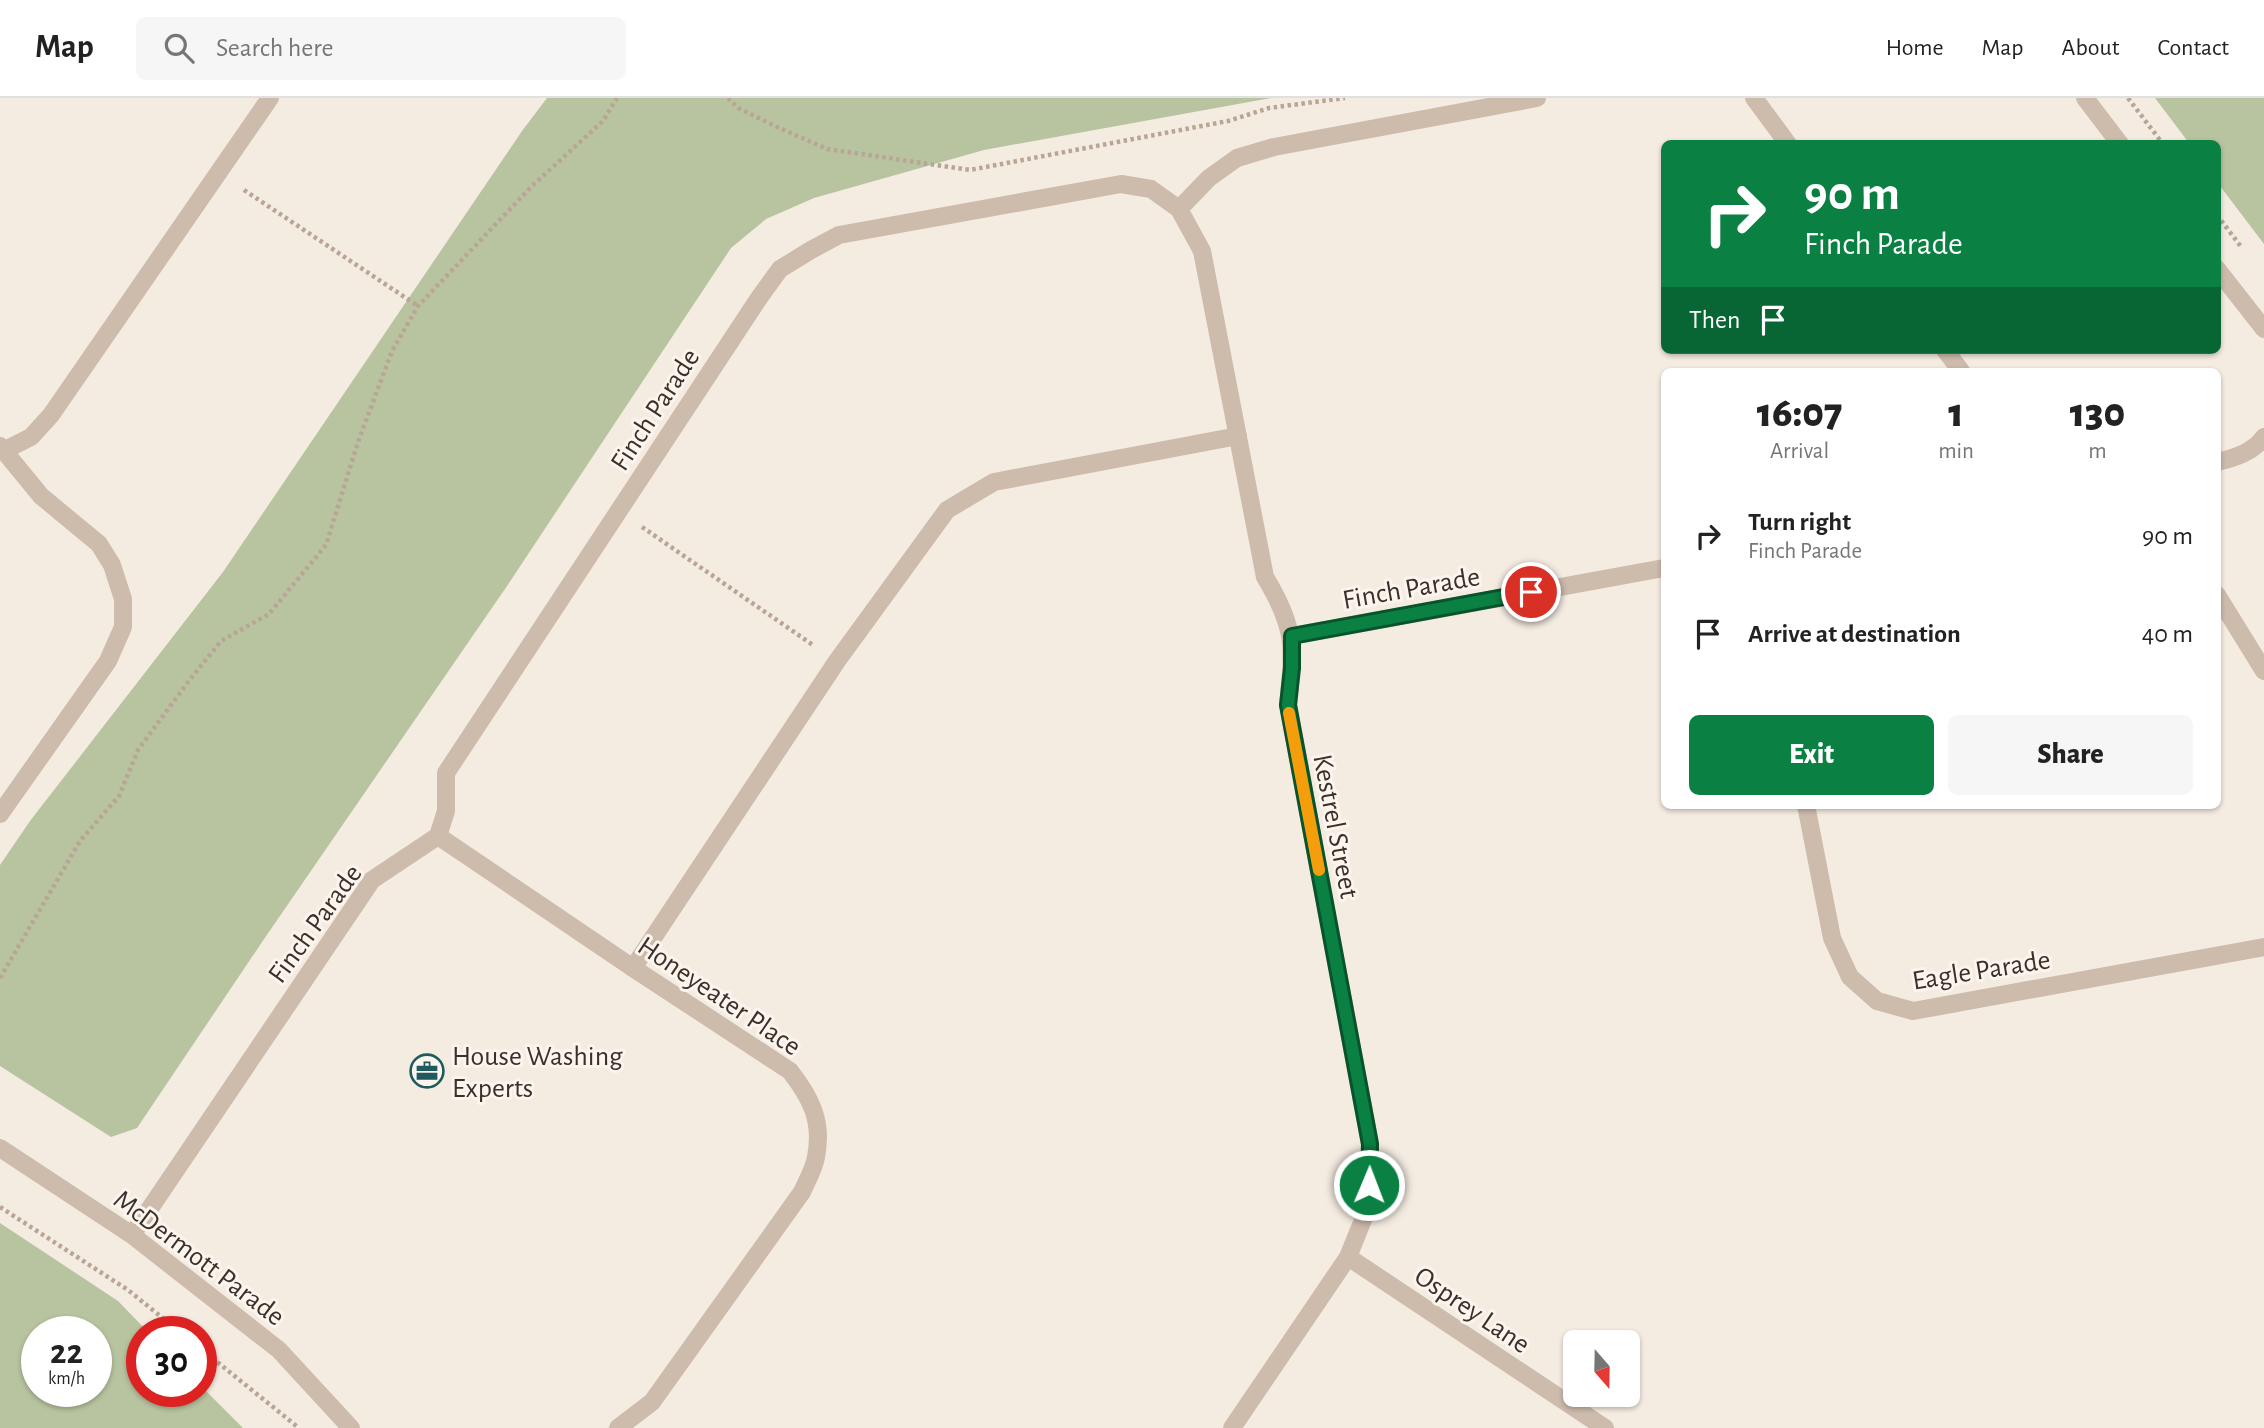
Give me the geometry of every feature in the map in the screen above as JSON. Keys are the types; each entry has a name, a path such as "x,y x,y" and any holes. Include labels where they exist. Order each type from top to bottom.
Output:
{"street":[{"path":"1,809 108,661 123,626 123,599 112,565 99,544 41,496 2,449 31,437 51,415 270,98"},
{"path":"1179,209 1209,178 1237,158 1274,147 1537,98"},
{"path":"1754,98 1785,140"},
{"path":"2085,98 2117,140"},
{"name":"Finch Parade","path":"132,1235 372,880 438,836 446,811 446,773 780,270 839,235 1121,184 1151,189 1179,209"},
{"name":"Kestrel Street","path":"1179,209 1202,251 1265,577 1282,604 1292,636 1288,705 1370,1144 1369,1205 1348,1257 1232,1428"},
{"path":"2221,273 2264,329"},
{"path":"1948,354 1959,368"},
{"path":"633,968 837,661 947,510 994,482 1238,436"},
{"path":"2221,460 2239,457 2264,437"},
{"name":"Finch Parade","path":"1292,636 1661,569"},
{"path":"2221,601 2264,671"},
{"name":"Eagle Parade","path":"1807,809 1832,938 1850,977 1877,1001 1913,1011 2264,947"},
{"name":"Honeyeater Place","path":"438,836 790,1071 808,1095 818,1126 816,1158 802,1192 652,1402 618,1428"},
{"name":"McDermott Parade","path":"0,1148 132,1235 279,1350 351,1428"},
{"name":"Osprey Lane","path":"1348,1257 1605,1428"}],"path":[{"path":"0,978 80,841 119,796 138,750 188,682 221,641 269,614 326,545 358,442 392,351 418,306 531,186 603,121 617,98"},
{"path":"728,98 738,108 827,149 970,170 1228,121 1269,108 1345,98"},
{"path":"2128,98 2160,140"},
{"path":"219,173 418,306"},
{"path":"618,511 837,661"},
{"path":"0,1207 128,1290 160,1316"},
{"path":"217,1362 299,1428"}],"green space":[{"path":"547,98 1271,98 984,150 814,198 766,219 731,248 507,586 137,1128 111,1137 0,1066 0,865 30,821 223,572"},
{"path":"2155,98 2264,98 2264,244 2221,187 2221,140 2187,140"},
{"path":"0,1223 118,1301 133,1316 126,1316 126,1407 217,1407 217,1402 243,1428 0,1428"}],"slow traffic":[{"path":"1289,713 1319,870"}],"place":[{"name":"House Washing Experts","path":"427,1071"}],"route":[{"path":"1369,1185 1370,1144 1288,705 1292,636 1531,592"}]}
